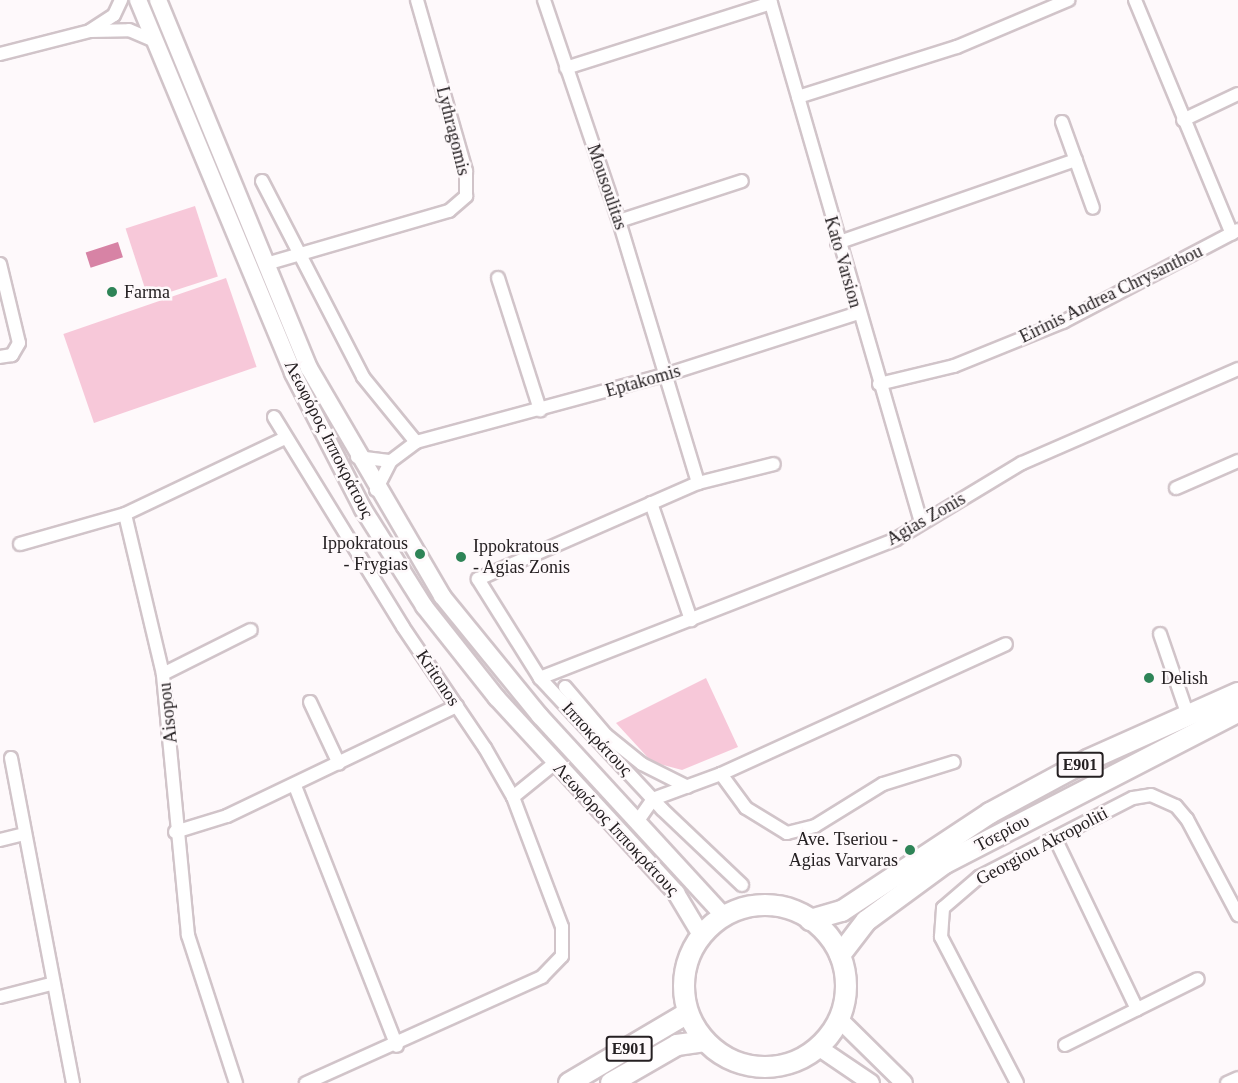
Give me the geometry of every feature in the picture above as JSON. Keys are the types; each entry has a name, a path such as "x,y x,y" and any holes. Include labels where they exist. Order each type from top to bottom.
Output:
{"main road":[{"name":"Λεωφόρος Ιπποκράτους","path":"138,0 293,373 363,510 424,606 555,763 676,893 701,935"},
{"name":"Λεωφόρος Ιπποκράτους","path":"158,0 309,368 376,490 442,596 637,822 724,916"},
{"name":"Τσερίου","path":"810,920 842,911 930,851 1088,760 1238,693"},
{"name":"E901","path":"1184,736 1238,712"},
{"path":"1184,736 1238,726"},
{"name":"Τσερίου","path":"840,955 866,921 945,863 1184,736"},
{"path":"766,905 810,920 840,955 845,998 839,1019 818,1047 786,1065 765,1068 725,1057 705,1041 688,1013 683,986 688,959 701,935 724,916 766,905"},
{"name":"E901","path":"569,1083 688,1013"},
{"path":"839,1019 904,1083"},
{"name":"E901","path":"611,1083 677,1045 705,1041"},
{"path":"818,1047 871,1083"}],"street":[{"path":"90,31 114,15 121,0"},
{"name":"Lythragomis","path":"266,264 297,257 449,211 466,196 466,171 417,0"},
{"name":"Mousoulitas","path":"544,0 619,221 698,483"},
{"path":"798,97 957,47 1041,5 1068,0"},
{"path":"1135,0 1183,120 1235,232"},
{"path":"566,68 771,1"},
{"name":"Kato Varsion","path":"771,1 837,243 921,522"},
{"path":"0,54 90,31 129,30 155,41"},
{"path":"1183,120 1238,94"},
{"path":"1062,122 1093,208"},
{"path":"837,243 1076,160"},
{"path":"262,181 297,257 363,377 420,443 391,461 376,490"},
{"path":"619,221 742,181"},
{"name":"Eirinis Andrea Chrysanthou","path":"879,384 954,366 1063,322 1235,232"},
{"path":"0,264 19,343 12,355 0,357"},
{"path":"498,278 540,410"},
{"name":"Eptakomis","path":"420,443 665,375 858,313"},
{"name":"Agias Zonis","path":"540,678 896,539 1022,463 1238,369"},
{"name":"Kritonos","path":"274,417 283,439 457,706 513,797 562,927 562,956 542,977 397,1046"},
{"path":"20,544 125,514 283,439"},
{"path":"357,457 391,461"},
{"path":"1176,488 1238,461"},
{"path":"692,620 651,503 698,483 774,464"},
{"name":"Ιπποκράτους","path":"651,503 481,575 478,583 540,678 654,799 742,885"},
{"name":"Aisopou","path":"125,514 163,674 176,832 188,935 236,1083"},
{"path":"163,674 251,630"},
{"path":"1160,634 1188,716"},
{"path":"637,822 654,799 721,774 1006,644"},
{"path":"565,687 606,735 642,764 688,787"},
{"path":"310,702 339,764"},
{"path":"176,832 295,786 457,706"},
{"path":"11,758 51,984 73,1083"},
{"path":"721,774 746,808 787,833 815,826 883,784 954,762"},
{"path":"513,797 555,763"},
{"path":"295,786 397,1046 306,1083"},
{"name":"Georgiou Akropoliti","path":"1017,1083 941,937 943,908 979,877 1133,798 1164,798 1187,819 1238,915"},
{"path":"0,840 24,834"},
{"path":"1055,838 1137,1009"},
{"path":"1065,1045 1198,979"},
{"path":"0,997 51,984"},
{"path":"1227,1083 1238,1078"}],"shaded area":[{"path":"195,206 218,276 148,299 126,229"},
{"path":"118,242 123,257 91,268 86,253"},
{"path":"226,278 257,367 94,423 63,334"},
{"path":"706,678 738,747 682,770 652,762 616,723"}],"place":[{"name":"Farma","path":"112,292"},
{"name":"Ippokratous - Frygias","path":"420,554"},
{"name":"Ippokratous - Agias Zonis","path":"461,557"},
{"name":"Delish","path":"1149,678"},
{"name":"Ave. Tseriou - Agias Varvaras","path":"910,850"}]}
